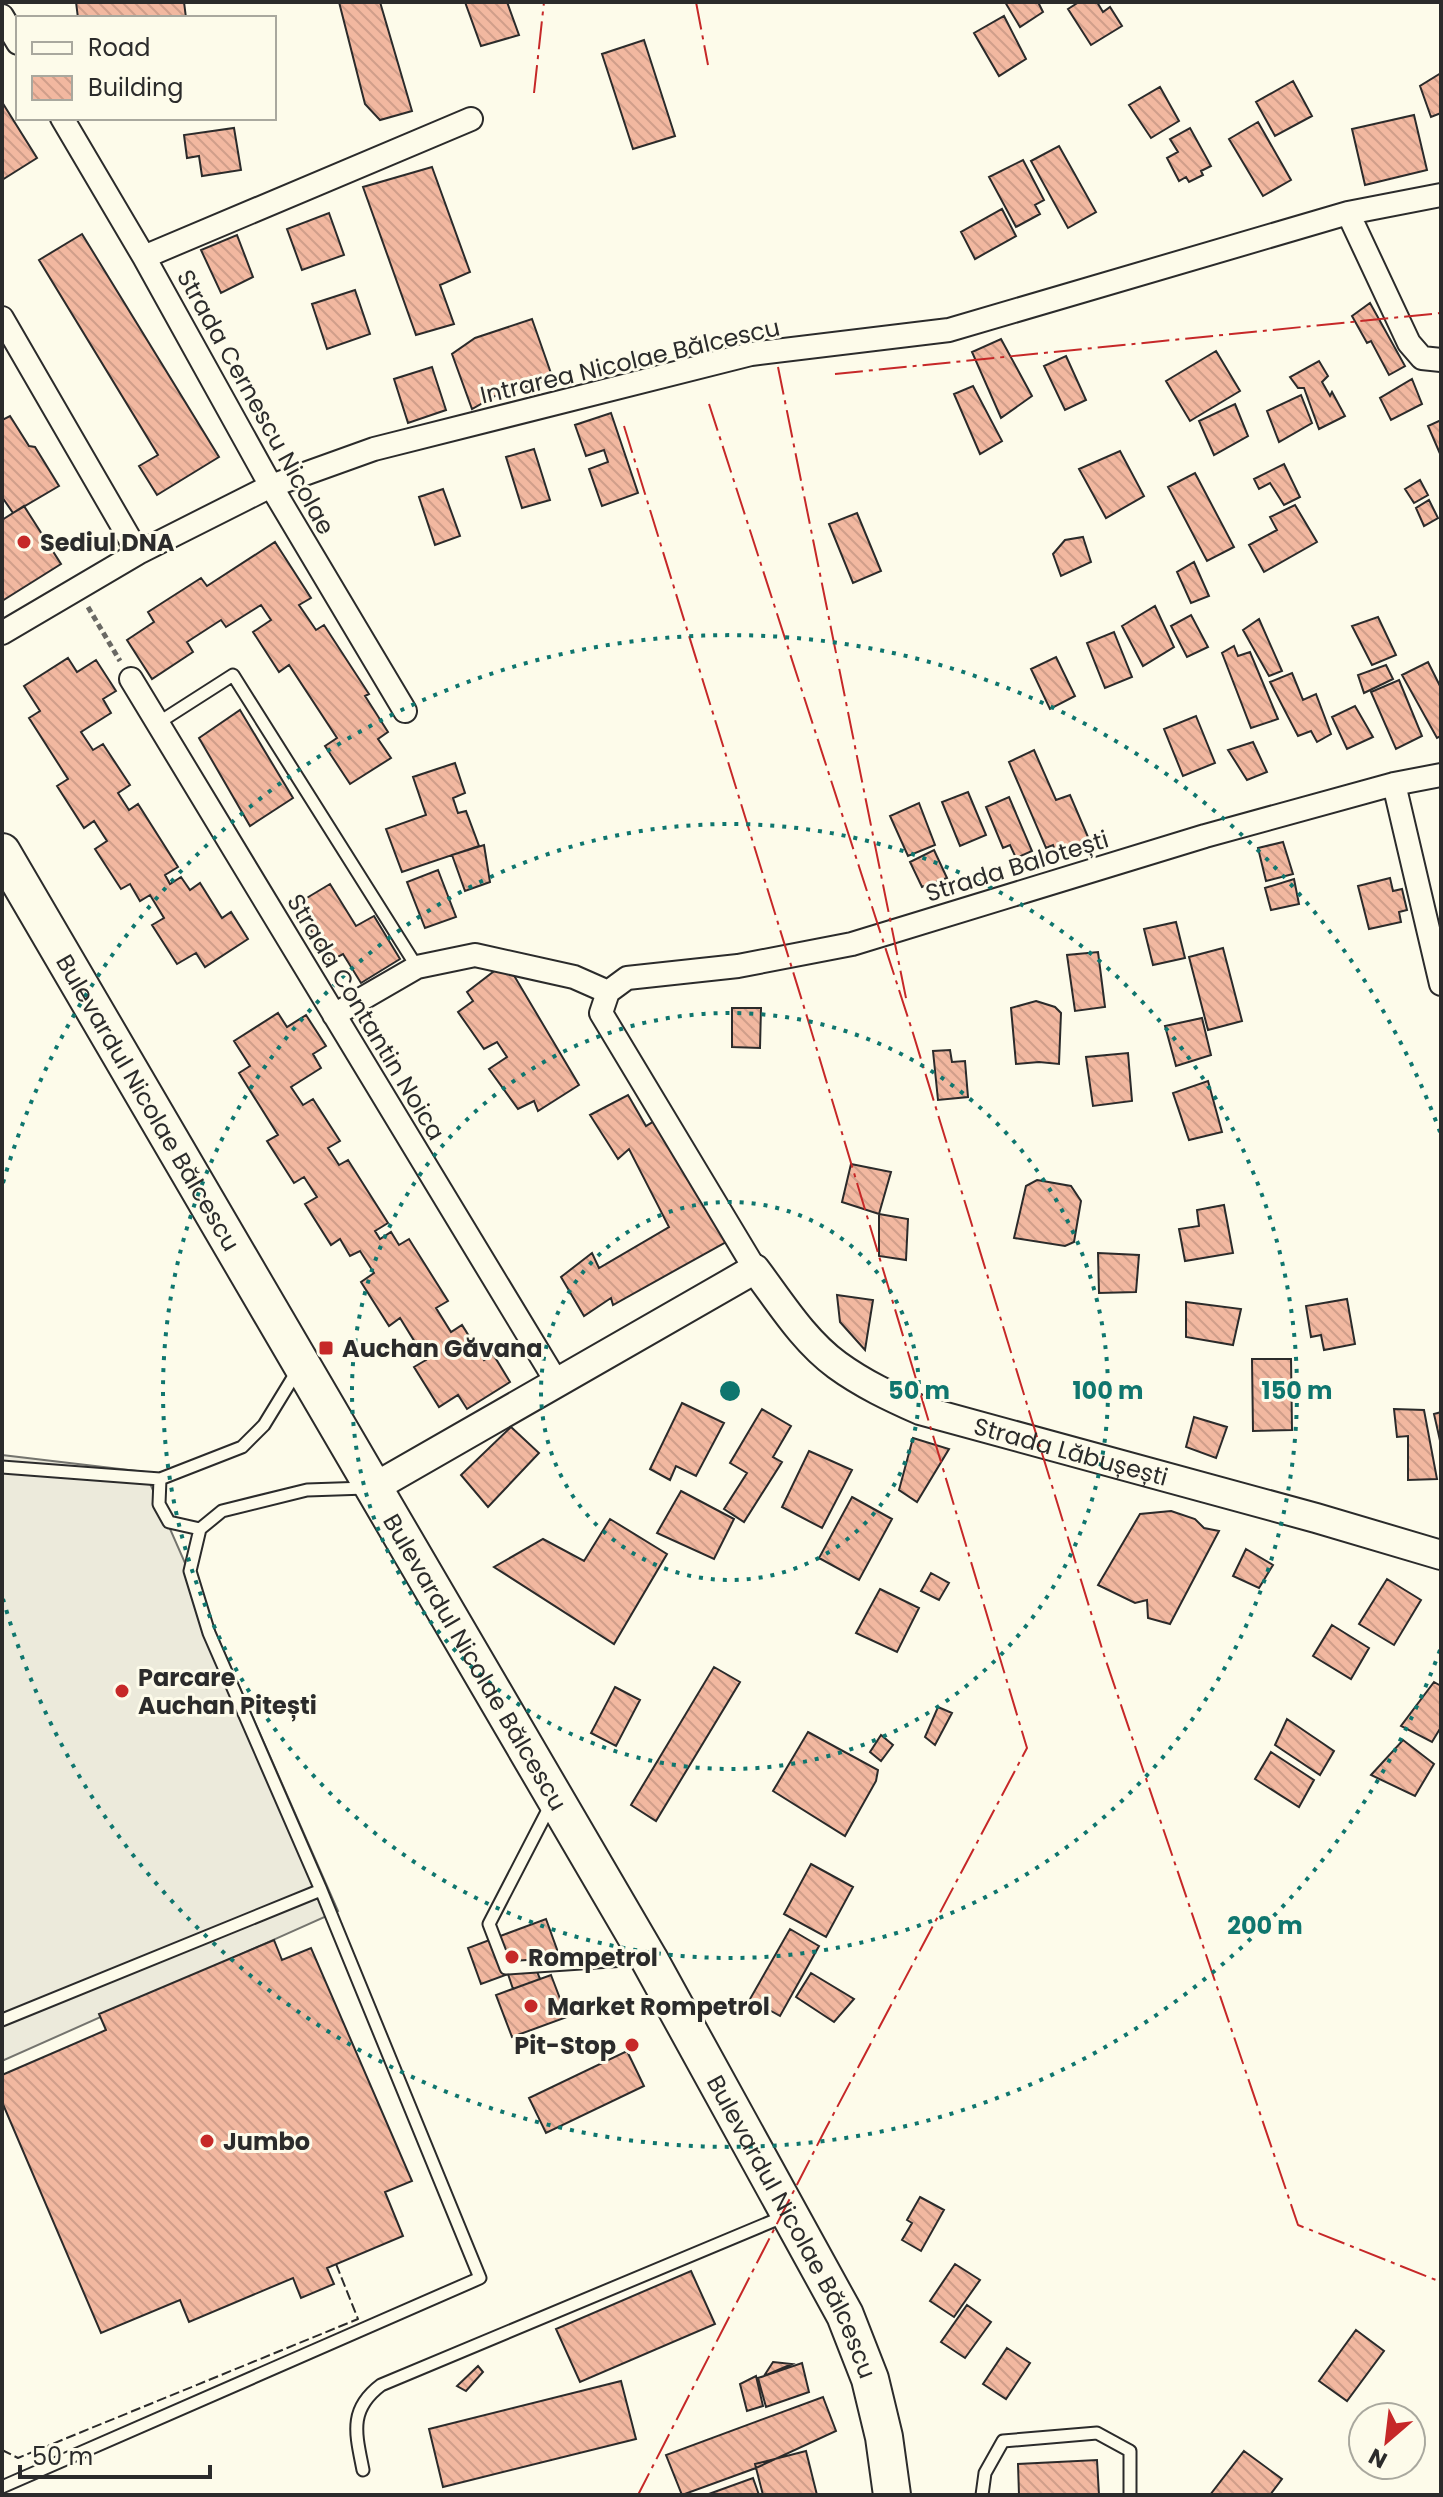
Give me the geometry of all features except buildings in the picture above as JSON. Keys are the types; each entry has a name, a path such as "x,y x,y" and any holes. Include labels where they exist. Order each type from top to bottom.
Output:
{"main road":[{"name":"Bulevardul Nicolae Bălcescu","path":"2,852 649,1959 845,2315 870,2379 884,2437 892,2495"}],"street":[{"path":"2,16 16,40"},
{"path":"144,257 471,119"},
{"name":"Strada Cernescu Nicolae","path":"63,120 144,257 271,486 405,711"},
{"name":"Intrarea Nicolae Bălcescu","path":"2,633 138,553 271,486 374,449 751,354 949,330 1348,213 1441,195"},
{"path":"1348,213 1409,343 1422,358 1441,360"},
{"path":"2,318 138,553"},
{"name":"Strada Contantin Noica","path":"131,679 556,1381"},
{"name":"Strada Balotești","path":"608,992 627,978 738,966 852,944 1205,836 1394,784 1441,775"},
{"path":"1394,784 1441,984"},
{"path":"334,1015 417,967 475,955 574,977 608,992 601,1013 755,1269 375,1487"},
{"name":"Strada Lăbușești","path":"755,1269 800,1330 835,1364 876,1391 920,1410 1441,1555"}],"lane":[{"path":"158,723 233,675 417,967"},
{"path":"2,1467 160,1479 242,1447 264,1425 302,1364"},
{"path":"160,1479 159,1504 169,1522 200,1529"},
{"path":"2,2487 480,2278 321,1890 205,1622 190,1571 200,1529 222,1511 307,1490 375,1487"},
{"path":"554,1798 489,1924 506,1968 649,1959"},
{"path":"2,2020 321,1890"},
{"path":"363,2470 356,2420 364,2402 381,2385 790,2214"},
{"path":"982,2495 985,2473 1003,2441 1097,2433 1130,2451 1130,2495"}],"path":[{"path":"78,589 131,679"}],"shaded area":[{"name":"Parcare Auchan Pitești","path":"2,1455 145,1472 338,1911 2,2061"}],"fence":[{"path":"2,2450 18,2458 358,2319 336,2264"}],"power":[{"path":"534,93 544,2"},
{"path":"696,2 708,65"},
{"path":"835,374 1441,313"},
{"path":"778,367 907,1003"},
{"path":"709,404 912,1030 1104,1655 1298,2225 1441,2282"},
{"path":"624,426 808,1020 1027,1748 825,2130 638,2495"}],"place":[{"name":"Sediul DNA","path":"24,542"},
{"name":"Auchan Găvana","path":"326,1348"},
{"name":"Parcare Auchan Pitești","path":"122,1691"},
{"name":"Rompetrol","path":"512,1957"},
{"name":"Market Rompetrol","path":"531,2006"},
{"name":"Pit-Stop","path":"632,2045"},
{"name":"Jumbo","path":"207,2141"}]}
